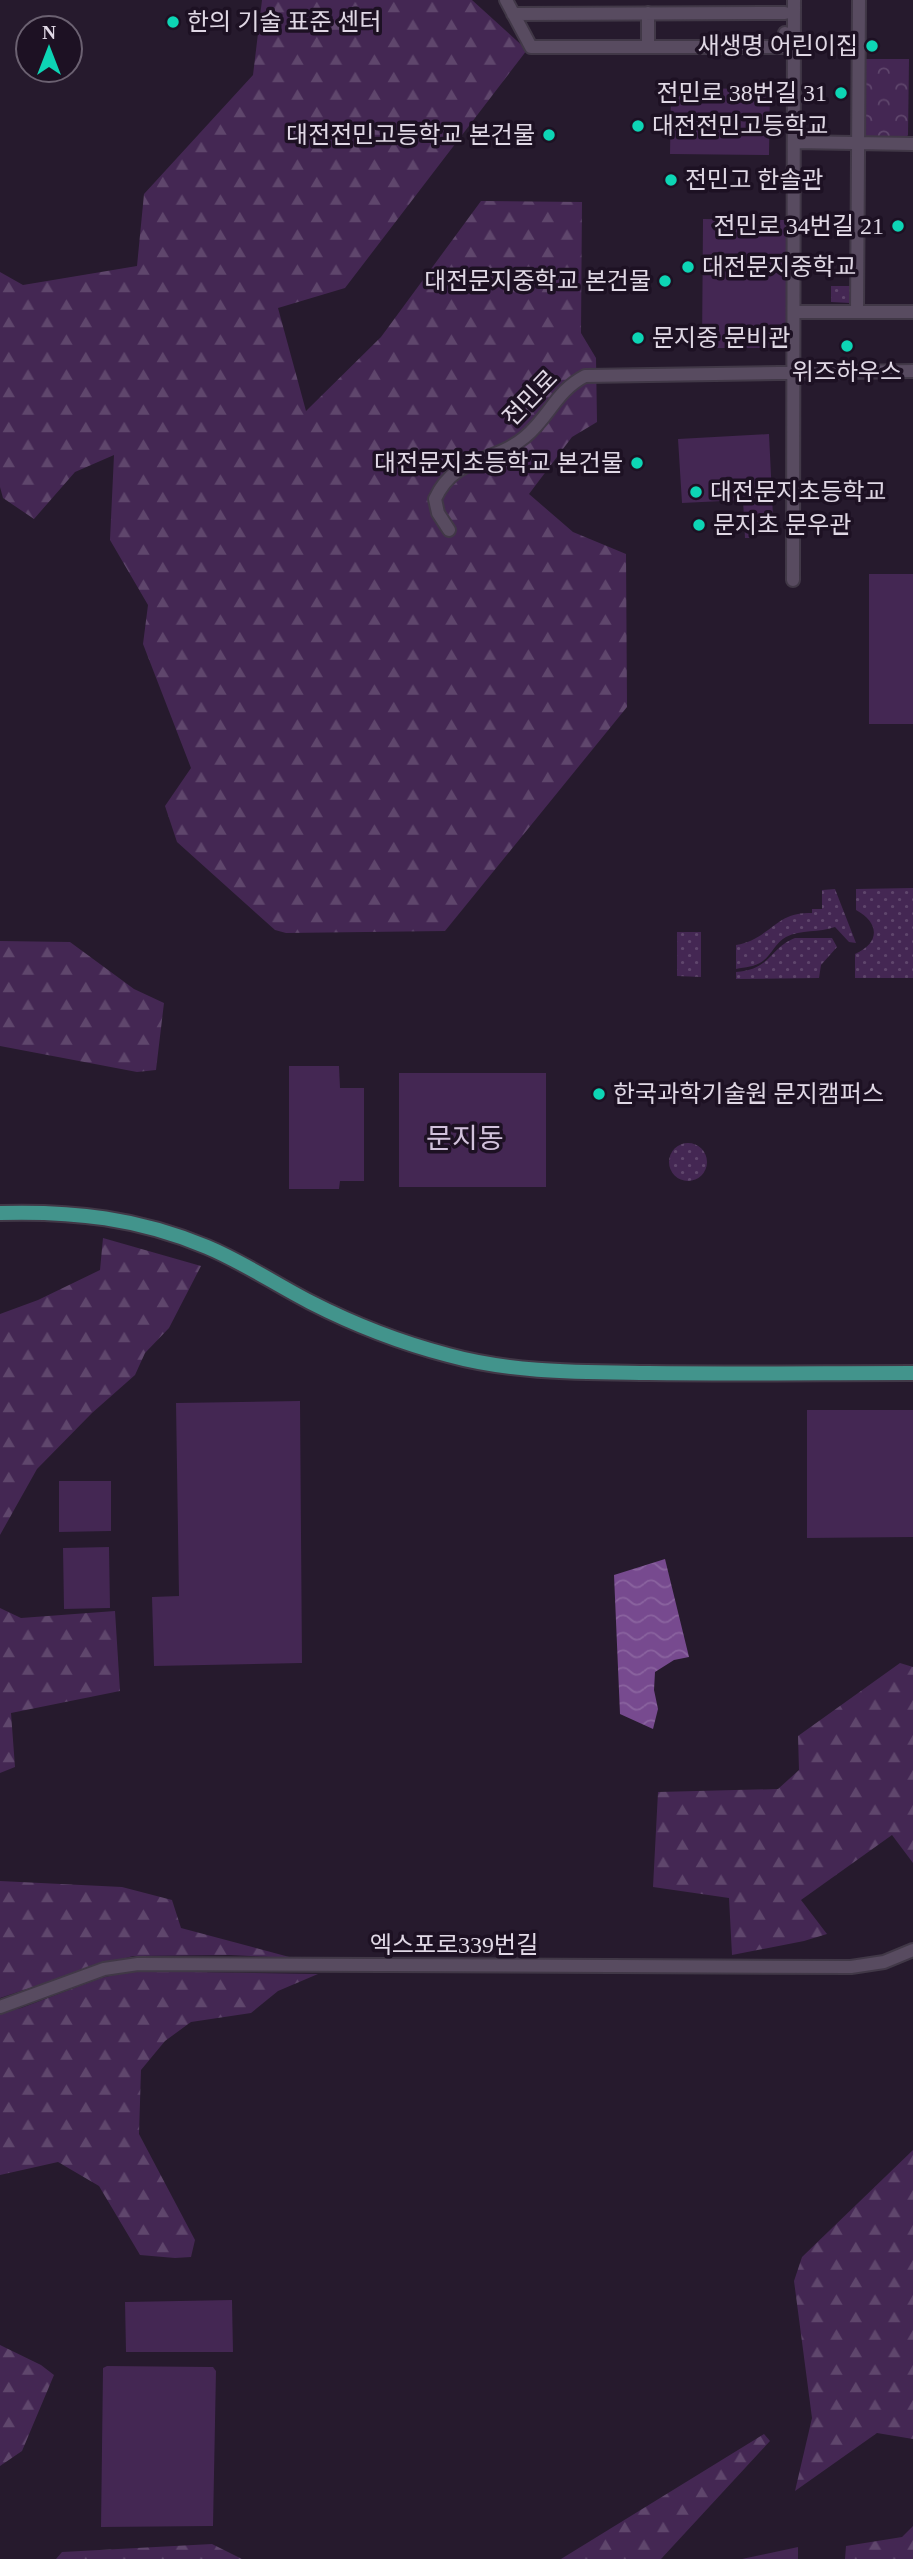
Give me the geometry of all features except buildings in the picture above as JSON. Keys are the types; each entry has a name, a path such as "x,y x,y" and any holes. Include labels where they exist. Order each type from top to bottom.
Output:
{"main road":[{"path":"0,1213 51,1212 102,1216 141,1224 177,1235 230,1257 312,1303 383,1333 448,1356 509,1367 594,1372 913,1373"}],"street":[{"path":"506,0 513,14 531,47 785,47 785,7 648,13 612,7 513,14"},
{"path":"793,580 794,0"},
{"path":"857,312 859,0"},
{"path":"648,13 648,47"},
{"path":"794,142 913,144"},
{"path":"794,312 913,312"},
{"name":"전민로","path":"449,530 438,513 435,499 450,475 463,466 495,455 523,439 541,423 570,384 585,376 913,372"},
{"name":"엑스포로339번길","path":"0,2007 104,1969 138,1964 851,1967 884,1962 913,1950"}],"green space":[{"path":"262,0 472,0 527,50 345,288 278,308 306,411 381,337 481,201 582,202 581,333 596,358 597,422 572,437 529,494 573,532 626,554 627,707 445,931 286,933 275,930 177,842 165,806 191,768 143,644 148,605 110,540 114,455 75,472 34,519 3,498 0,487 0,272 23,285 137,266 144,194 253,75"},
{"path":"862,59 909,59 908,135 905,140 869,140 862,134"},
{"path":"671,88 770,89 769,155 670,154"},
{"path":"703,219 786,220 786,348 702,348"},
{"path":"831,286 855,286 854,299 850,303 831,302"},
{"path":"769,434 773,516 750,538 745,538 743,500 682,503 678,439"},
{"path":"869,574 913,574 913,724 869,724"},
{"path":"913,888 913,978 855,978 855,954 869,944 874,932 869,920 856,910 856,889"},
{"path":"835,889 856,943 849,942 835,927 798,933 783,939 760,963 736,969 736,945 748,942 789,916 822,909 822,890"},
{"path":"677,932 701,932 701,977 677,976"},
{"path":"795,938 832,938 837,947 821,965 819,978 736,979 736,972 763,963 786,942"},
{"path":"0,941 70,942 134,989 164,1003 156,1070 137,1072 0,1046"},
{"path":"289,1066 339,1066 340,1088 364,1088 364,1181 340,1181 339,1189 289,1189"},
{"path":"399,1073 546,1073 546,1187 399,1187"},
{"path":"688,1143 701,1149 707,1162 701,1175 688,1181 675,1175 669,1162 675,1149"},
{"path":"103,1238 201,1266 169,1328 145,1353 135,1375 92,1413 37,1469 0,1535 0,1314 38,1300 100,1270"},
{"path":"300,1401 302,1663 154,1666 152,1597 179,1596 176,1403"},
{"path":"807,1410 913,1410 913,1537 807,1538"},
{"path":"59,1481 111,1481 111,1531 59,1532"},
{"path":"109,1547 110,1608 64,1609 63,1548"},
{"path":"0,1608 21,1618 115,1611 120,1691 11,1713 15,1767 0,1773"},
{"path":"900,1663 913,1667 913,1863 892,1835 801,1900 827,1934 732,1955 729,1898 653,1887 658,1792 778,1789 799,1770 798,1736"},
{"path":"0,1881 122,1887 172,1900 181,1928 293,1958 229,1955 133,1956 0,1998"},
{"path":"132,1971 318,1974 278,1991 251,2013 191,2022 165,2041 141,2070 139,2134 195,2240 191,2257 140,2255 99,2186 58,2162 0,2175 0,2013 21,2008 101,1978"},
{"path":"913,2150 913,2439 877,2433 795,2491 812,2418 794,2281 802,2257"},
{"path":"232,2300 233,2352 126,2352 125,2302"},
{"path":"0,2345 41,2365 54,2375 22,2451 0,2466"},
{"path":"213,2367 216,2371 213,2526 101,2527 103,2368"},
{"path":"764,2434 770,2441 661,2559 561,2559"},
{"path":"913,2526 913,2559 845,2559 846,2546 902,2537"},
{"path":"212,2544 242,2559 56,2559 62,2552"},
{"path":"798,2547 798,2559 742,2559"}],"water":[{"path":"665,1559 689,1657 674,1660 655,1672 654,1690 658,1709 653,1729 620,1714 614,1575"}],"place":[{"name":"한의 기술 표준 센터","path":"173,22"},
{"name":"새생명 어린이집","path":"872,46"},
{"name":"전민로 38번길 31","path":"841,93"},
{"name":"대전전민고등학교","path":"638,126"},
{"name":"대전전민고등학교 본건물","path":"549,135"},
{"name":"전민고 한솔관","path":"671,180"},
{"name":"전민로 34번길 21","path":"898,226"},
{"name":"대전문지중학교","path":"688,267"},
{"name":"대전문지중학교 본건물","path":"665,281"},
{"name":"문지중 문비관","path":"638,338"},
{"name":"위즈하우스","path":"847,346"},
{"name":"대전문지초등학교 본건물","path":"637,463"},
{"name":"대전문지초등학교","path":"696,492"},
{"name":"문지초 문우관","path":"699,525"},
{"name":"한국과학기술원 문지캠퍼스","path":"599,1094"}],"district":[{"name":"문지동","path":"465,1138"}]}
